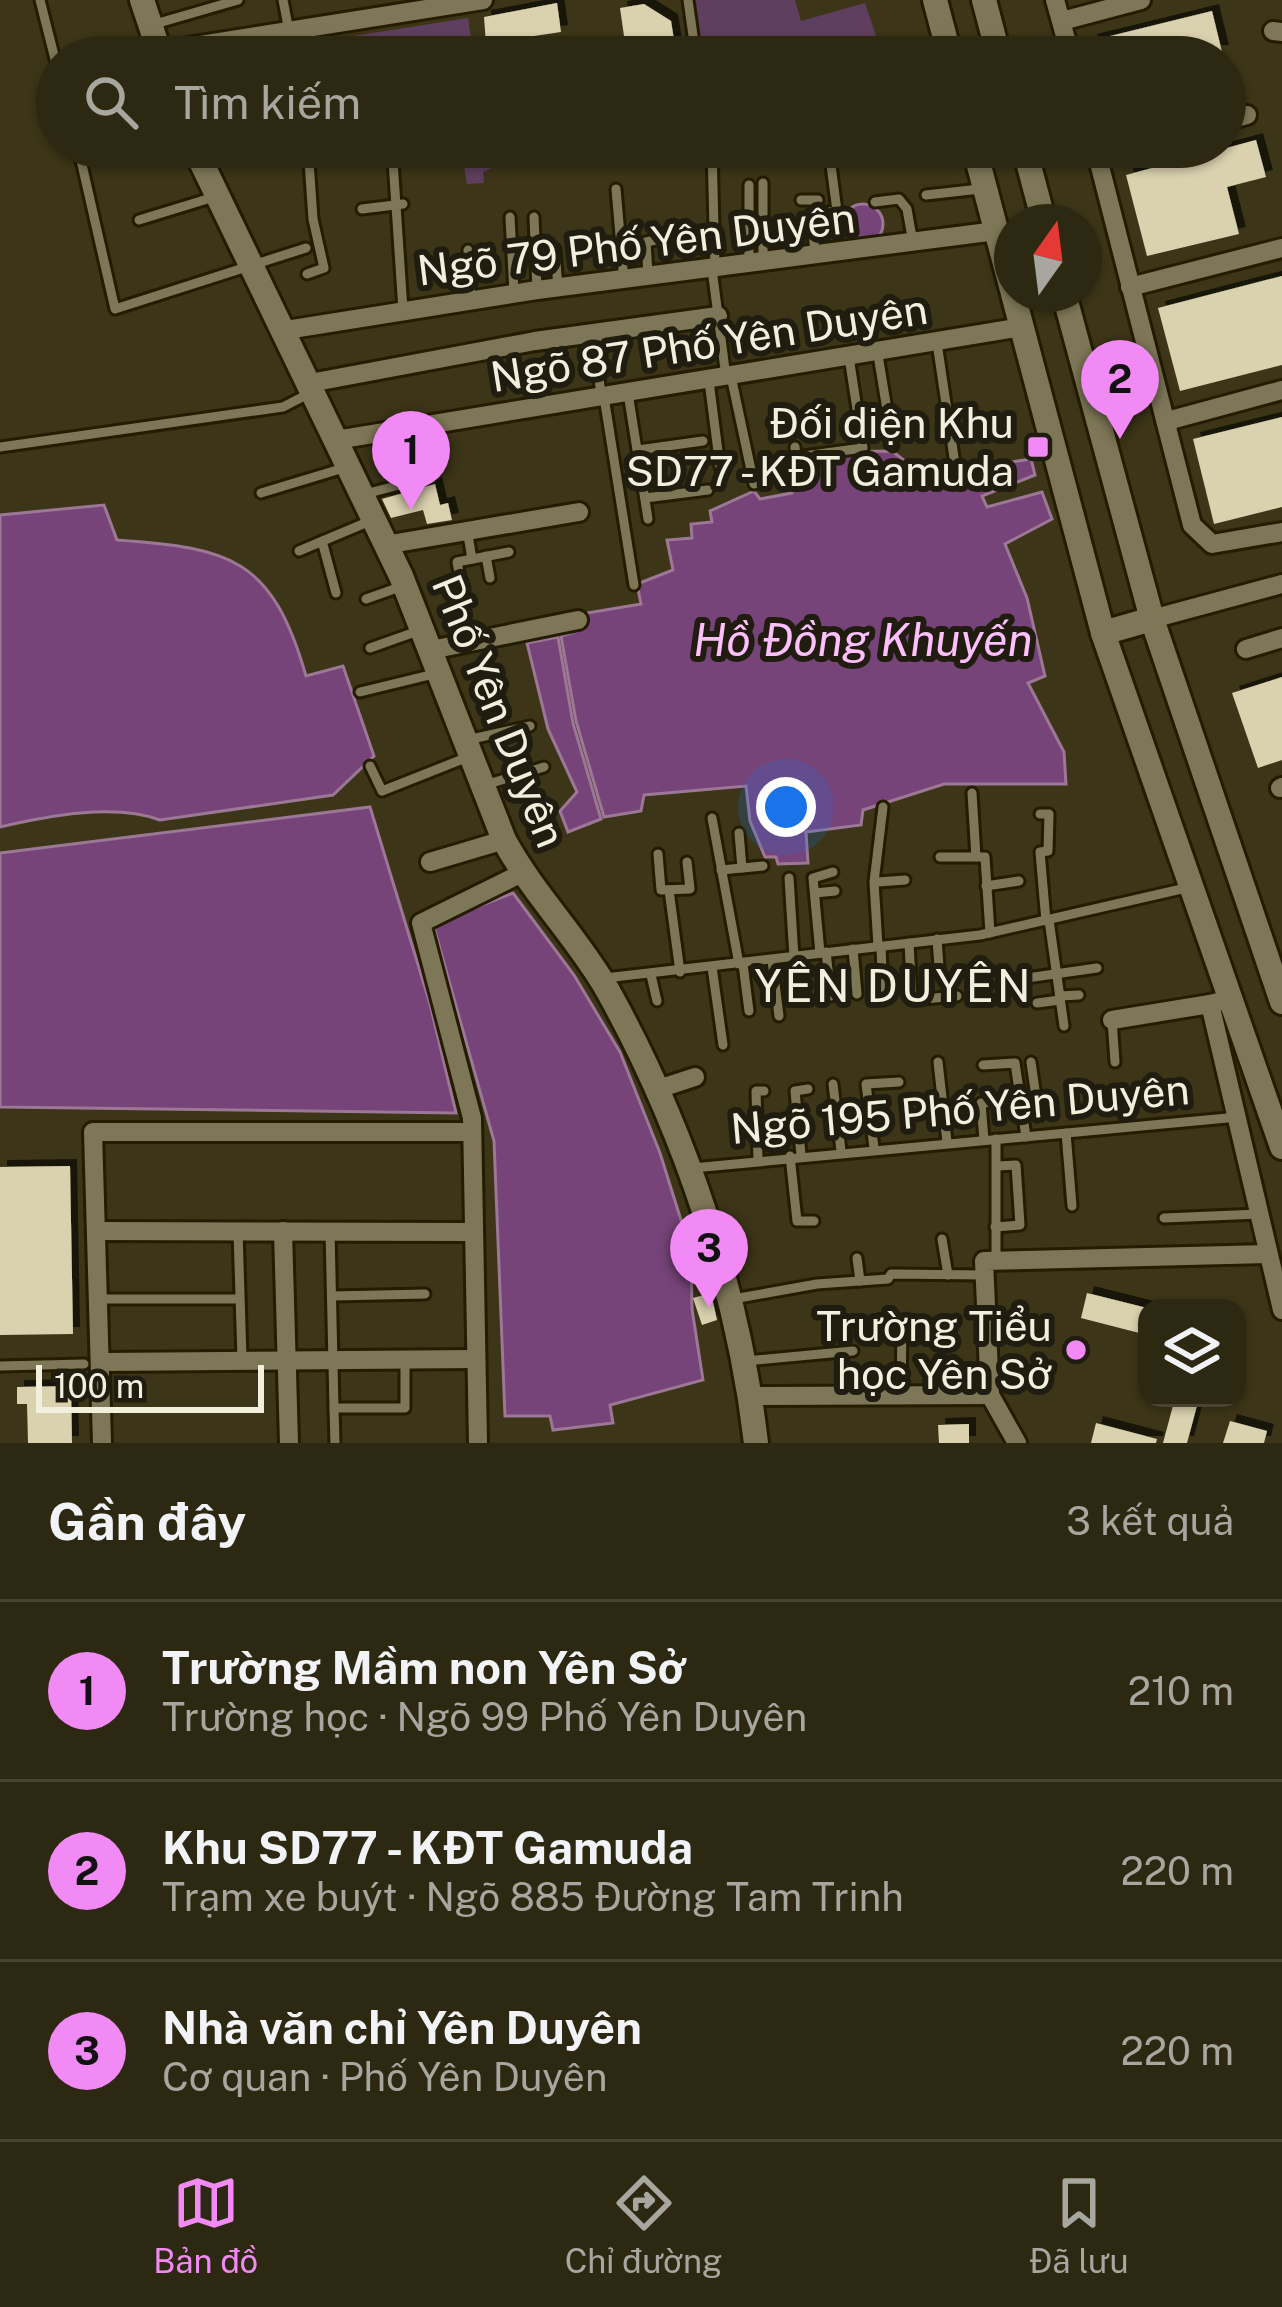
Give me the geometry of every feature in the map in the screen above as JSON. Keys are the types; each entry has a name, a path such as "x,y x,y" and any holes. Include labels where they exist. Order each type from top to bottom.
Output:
{"street":[{"path":"142,0 154,36"},
{"path":"261,36 484,0"},
{"path":"935,0 944,36"},
{"path":"984,0 993,36"},
{"path":"1055,0 1066,36"},
{"path":"1062,21 1141,0"},
{"name":"Phố Yên Duyên","path":"202,168 286,330 370,521 405,586 503,840 600,978 655,1090 688,1168 746,1361 756,1443"},
{"path":"978,168 994,222"},
{"path":"1030,168 1039,204"},
{"path":"1100,168 1192,525 1212,544 1282,532"},
{"name":"Ngõ 79 Phố Yên Duyên","path":"286,330 514,293 994,230"},
{"path":"1130,286 1282,248"},
{"path":"1018,312 1102,633 1190,887 1220,1002 1238,1117 1282,1310"},
{"path":"1069,312 1152,619 1282,1002"},
{"path":"312,387 535,340 725,322"},
{"name":"Ngõ 87 Phố Yên Duyên","path":"336,440 878,355 1022,326"},
{"path":"1167,421 1282,390"},
{"path":"385,544 579,512"},
{"path":"1102,633 1282,584"},
{"path":"431,651 578,620"},
{"path":"1246,649 1282,638"},
{"path":"430,862 503,840"},
{"path":"478,1443 472,1132 421,923 522,873"},
{"path":"1112,1020 1220,1002"},
{"path":"1220,1002 1282,1147"},
{"path":"655,1090 695,1077"},
{"path":"102,1443 93,1363 99,1298 91,1137 100,1130 472,1132"},
{"path":"96,1231 474,1232"},
{"path":"283,1231 290,1443"},
{"path":"1017,1443 995,1382 990,1268 1268,1254"},
{"path":"93,1363 476,1358"},
{"path":"751,1396 901,1395 995,1382"}],"lane":[{"path":"40,0 49,36"},
{"path":"150,25 238,0"},
{"path":"283,0 290,36"},
{"path":"688,0 693,36"},
{"path":"83,168 115,309 305,248"},
{"path":"307,274 325,268 313,219 309,168"},
{"path":"394,168 404,310"},
{"path":"712,168 713,269 725,322 720,467"},
{"path":"811,214 837,211 831,168"},
{"path":"756,264 763,183"},
{"path":"749,185 756,264"},
{"path":"926,195 985,188"},
{"path":"616,189 624,281"},
{"path":"139,220 214,197"},
{"path":"875,202 899,199 908,209 913,243"},
{"path":"810,200 815,257"},
{"path":"362,209 399,204"},
{"path":"511,217 514,293"},
{"path":"534,217 537,290"},
{"path":"648,279 646,242 661,239"},
{"path":"555,249 558,288"},
{"path":"468,250 471,300"},
{"path":"937,344 956,464"},
{"path":"878,355 893,446"},
{"path":"795,447 796,457 863,448 849,358"},
{"path":"597,360 634,585"},
{"path":"722,378 754,484"},
{"path":"0,447 283,407 312,387"},
{"path":"628,393 649,519"},
{"path":"638,450 704,441"},
{"path":"262,493 347,467"},
{"path":"359,496 430,477"},
{"path":"645,498 708,490"},
{"path":"298,551 370,521"},
{"path":"467,529 472,559"},
{"path":"322,542 335,593"},
{"path":"461,583 457,562 508,552"},
{"path":"486,556 490,578"},
{"path":"366,599 405,586"},
{"path":"370,647 431,651"},
{"path":"360,692 431,651"},
{"path":"370,766 382,791 465,749 530,726"},
{"path":"479,787 544,766"},
{"path":"972,793 976,857"},
{"path":"878,882 876,829 883,828 883,807"},
{"path":"1025,853 1048,851 1049,814 1040,814"},
{"path":"712,818 749,1011"},
{"path":"739,833 742,868"},
{"path":"1040,852 1064,1026"},
{"path":"658,854 661,890 690,889 687,862"},
{"path":"940,857 985,857 990,933"},
{"path":"721,871 763,866"},
{"path":"831,996 813,878 833,872"},
{"path":"789,878 804,1000"},
{"path":"883,997 874,882 905,880"},
{"path":"986,886 1019,881"},
{"path":"600,978 990,933 1190,887"},
{"path":"669,890 680,972"},
{"path":"815,893 835,891"},
{"path":"673,921 690,920"},
{"path":"937,939 939,967"},
{"path":"909,943 912,1000 956,996"},
{"path":"853,949 857,994"},
{"path":"772,960 779,1016"},
{"path":"712,967 723,1045"},
{"path":"1005,981 1097,968"},
{"path":"651,975 658,1001"},
{"path":"1037,1003 1079,995"},
{"path":"1112,1020 1115,1062"},
{"path":"938,1062 947,1142"},
{"path":"1022,1098 1036,1096 1031,1062"},
{"path":"983,1064 1015,1064 1026,1137"},
{"path":"874,1148 866,1084 899,1082"},
{"path":"833,1084 841,1151"},
{"path":"808,1090 795,1091 797,1221 814,1221"},
{"path":"758,1159 756,1091 764,1091"},
{"path":"727,1300 888,1279 891,1274 948,1275 990,1268 998,1166 981,1102 997,1102"},
{"path":"914,1108 943,1106"},
{"name":"Ngõ 195 Phố Yên Duyên","path":"688,1168 1238,1117"},
{"path":"1066,1133 1072,1206"},
{"path":"995,1227 1020,1226 1016,1165 998,1166"},
{"path":"1164,1218 1259,1214"},
{"path":"238,1231 242,1359"},
{"path":"330,1232 335,1443"},
{"path":"942,1239 948,1275"},
{"path":"857,1258 860,1281"},
{"path":"333,1296 424,1294"},
{"path":"99,1298 239,1299"},
{"path":"901,1395 902,1326"},
{"path":"746,1361 853,1351"},
{"path":"334,1408 405,1408 405,1359"},
{"path":"0,1366 93,1363"}],"shaded area":[{"path":"692,0 795,0 801,21 865,3 876,36 697,36"},
{"path":"468,18 471,36 354,36"},
{"path":"464,168 492,168 483,172 484,183 467,184"}],"water":[{"path":"863,204 877,210 883,224 877,238 863,244 849,238 843,224 849,210"},
{"name":"Hồ Đồng Khuyến","path":"892,451 923,475 1031,459 1035,475 982,496 987,507 1042,492 1052,519 1005,544 1027,598 1045,676 1028,683 1064,752 1066,784 944,784 863,810 861,825 806,832 808,863 778,864 776,857 765,857 750,821 746,786 644,795 641,811 604,817 576,721 561,636 577,631 581,614 641,604 637,584 673,570 667,540 692,538 691,524 712,522 710,511 754,491 760,499 792,493 790,477 821,470 836,452"},
{"path":"104,505 117,540 218,555 261,583 293,637 306,676 343,666 374,756 333,795 160,820 102,812 0,827 0,515"},
{"path":"558,637 573,723 601,819 568,832 560,811 577,792 548,729 527,643"},
{"path":"370,807 430,1004 456,1113 0,1107 0,853"},
{"path":"513,893 574,975 620,1052 660,1153 691,1252 692,1309 703,1380 610,1405 613,1423 553,1430 550,1416 505,1416 494,1141 433,924"}],"building":[{"path":"557,3 561,32 485,36 484,17"},
{"path":"644,4 671,21 673,36 624,36 620,8"},
{"path":"1212,11 1218,36 1110,36"},
{"path":"1256,140 1266,177 1227,187 1239,234 1147,256 1126,175 1152,168 1246,168 1246,143"},
{"path":"1282,276 1282,365 1180,391 1158,308"},
{"path":"1282,417 1282,507 1214,524 1193,439"},
{"path":"435,484 440,505 448,503 452,520 427,524 423,510 391,518 382,499"},
{"path":"1282,677 1282,760 1258,768 1232,693"},
{"path":"70,1166 73,1334 0,1335 0,1167"},
{"path":"711,1293 717,1320 702,1325 693,1298"},
{"path":"1087,1293 1138,1306 1138,1333 1081,1318"},
{"path":"71,1386 72,1443 28,1443 27,1404 17,1404 17,1387"},
{"path":"1173,1407 1197,1407 1187,1443 1163,1443"},
{"path":"1230,1421 1267,1431 1264,1443 1223,1443"},
{"path":"1096,1423 1157,1439 1156,1443 1091,1443"},
{"path":"969,1424 969,1443 939,1443 938,1425"}],"place":[{"name":"Khu SD77 - KĐT Gamuda","path":"1120,439"},
{"name":"Đối diện Khu SD77 - KĐT Gamuda","path":"1038,447"},
{"name":"Trường Mầm non Yên Sở","path":"411,510"},
{"name":"Nhà văn chỉ Yên Duyên","path":"709,1308"},
{"name":"Trường Tiểu học Yên Sở","path":"1076,1350"}],"district":[{"name":"YÊN DUYÊN","path":"894,986"}]}
